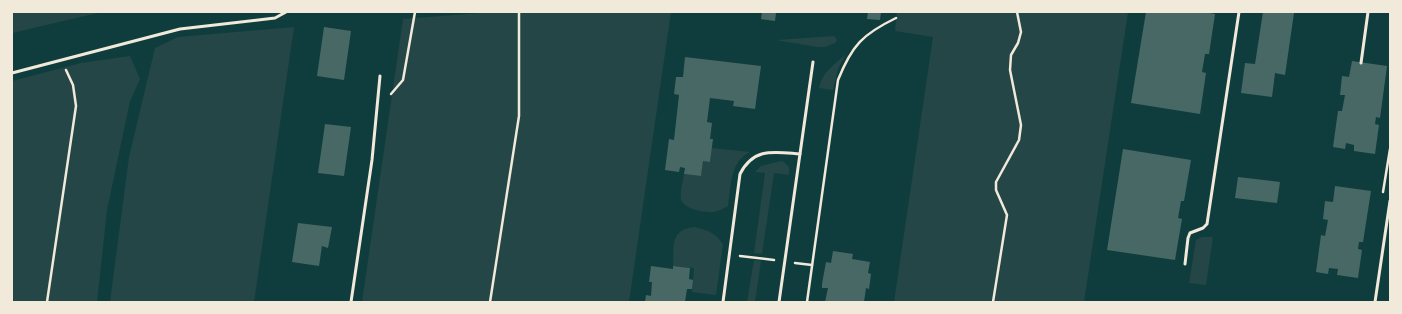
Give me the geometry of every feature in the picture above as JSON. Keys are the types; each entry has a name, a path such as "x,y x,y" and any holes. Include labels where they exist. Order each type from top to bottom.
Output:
{"lane":[{"path":"12,73 180,29 275,18 286,12"},
{"path":"1185,264 1190,233 1207,224 1239,12"},
{"path":"1361,63 1368,12"},
{"path":"779,302 813,62"},
{"path":"351,302 372,160 380,76"},
{"path":"723,302 740,174 744,166 759,154 772,152 800,154"},
{"path":"1375,302 1390,202"}],"path":[{"path":"378,98 389,96 403,80 415,12"},
{"path":"490,302 519,116 518,12"},
{"path":"993,302 1007,215 996,190 996,182 1019,140 1021,126 1010,70 1011,55 1018,43 1021,32 1017,12"},
{"path":"807,302 838,80 848,58 860,41 879,27 896,18"},
{"path":"47,302 76,106 74,85 66,70 52,62"},
{"path":"729,254 812,265"}],"shaded area":[{"path":"12,12 102,12 12,33"},
{"path":"494,12 671,12 629,302 362,302 403,19"},
{"path":"897,12 1128,12 1084,302 894,302 933,37 895,31"},
{"path":"294,27 254,302 110,302 129,157 155,48 178,37"},
{"path":"834,36 837,40 835,43 825,47 776,40"},
{"path":"846,54 838,69 833,90 819,88 826,73"},
{"path":"130,56 140,79 130,101 107,210 97,302 12,302 12,81 81,63"},
{"path":"712,148 750,152 743,156 735,168 731,183 728,206 714,212 700,211 690,208 683,202 681,199 681,189 684,174 701,176 703,161 710,161"},
{"path":"781,161 789,167 789,175 774,173 762,254 754,253 765,173 755,172 761,166"},
{"path":"695,227 711,232 723,244 716,295 692,292 694,268 673,266 674,245 677,235 687,228"},
{"path":"1202,237 1213,237 1206,285 1189,283 1196,240"},
{"path":"754,260 761,261 755,302 747,302"}],"building":[{"path":"762,12 776,13 775,21 761,19"},
{"path":"868,12 881,12 880,20 867,19"},
{"path":"1146,12 1205,12 1215,14 1209,54 1205,54 1202,72 1206,73 1200,114 1131,103"},
{"path":"1263,12 1294,13 1285,75 1275,73 1272,97 1241,93 1245,63 1255,64"},
{"path":"324,27 351,31 344,80 317,76"},
{"path":"685,57 761,66 755,109 733,106 734,101 710,98 707,122 712,123 710,139 713,139 710,162 703,161 701,176 684,174 685,168 680,167 679,172 665,170 669,139 674,140 679,95 674,94 676,77 683,77"},
{"path":"1352,61 1387,66 1380,118 1376,117 1375,124 1379,125 1375,154 1354,151 1354,145 1346,143 1345,149 1333,147 1338,111 1342,111 1345,95 1340,95 1342,76 1349,77"},
{"path":"325,124 351,127 344,176 318,173"},
{"path":"1123,149 1191,160 1184,201 1181,201 1178,218 1182,219 1175,260 1107,250"},
{"path":"1238,177 1280,182 1277,203 1235,198"},
{"path":"1335,186 1371,191 1363,242 1359,242 1358,249 1362,250 1358,278 1337,275 1338,269 1329,268 1328,274 1316,272 1321,235 1325,236 1328,220 1323,219 1325,201 1333,202"},
{"path":"298,223 332,227 328,248 322,246 319,266 292,262"},
{"path":"833,251 853,254 852,259 870,262 868,273 871,274 869,289 866,288 864,302 825,302 828,288 822,288 822,284 826,262 831,263"},
{"path":"651,266 673,269 673,266 690,268 689,279 693,280 692,289 687,289 685,302 645,302 646,295 651,296 652,282 649,282"}]}
